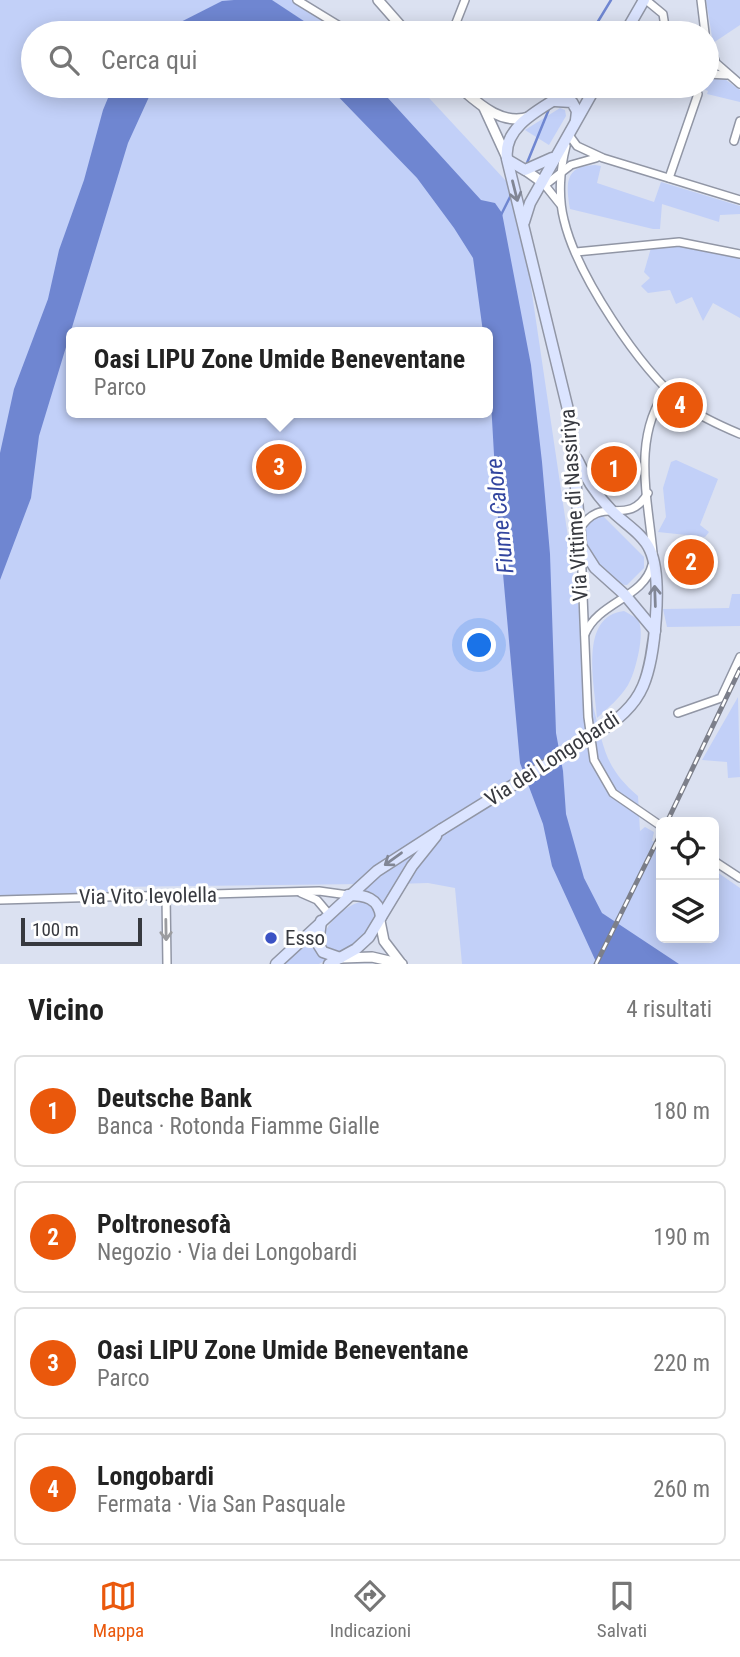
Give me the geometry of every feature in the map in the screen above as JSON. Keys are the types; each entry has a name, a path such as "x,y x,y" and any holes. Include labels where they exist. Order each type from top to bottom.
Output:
{"main road":[{"path":"632,21 645,0"},
{"path":"557,153 545,163 525,170 507,159 510,136 530,117 560,98"},
{"path":"524,223 557,153 589,98"},
{"path":"554,102 572,102 577,111 575,124"},
{"name":"Via Vittime di Nassiriya","path":"507,159 564,387 575,456 581,546"},
{"path":"575,456 588,482 611,510 646,543 653,560"},
{"path":"581,546 595,568 625,595 655,631"},
{"name":"Via dei Longobardi","path":"276,964 348,895 400,854 599,732 629,708 643,687 655,631 653,560"},
{"name":"Via dei Longobardi","path":"329,964 363,944 412,866 442,828"},
{"path":"348,895 370,898 378,905 381,919"},
{"path":"324,917 317,944 323,952 340,958"}],"street":[{"path":"297,0 331,21"},
{"path":"378,0 397,21"},
{"path":"457,21 465,0"},
{"path":"645,0 663,14 664,21"},
{"path":"701,0 704,21"},
{"path":"719,66 740,84"},
{"path":"719,75 727,75"},
{"path":"472,98 507,120 530,117"},
{"path":"669,178 697,98"},
{"path":"483,107 507,159"},
{"path":"734,141 740,121"},
{"path":"569,135 577,146 603,158 740,200"},
{"path":"569,135 561,174 562,208 576,251 607,311 667,388 689,407 740,434"},
{"path":"544,183 581,161 603,158"},
{"path":"525,170 544,183 562,208"},
{"path":"576,251 679,242 740,254"},
{"name":"Via dei Longobardi","path":"653,560 645,438 653,410 667,388"},
{"path":"579,530 594,513 611,510 620,512 636,507 648,492"},
{"name":"Via Vittime di Nassiriya","path":"581,546 584,636 594,760 613,793 656,823"},
{"path":"584,636 597,614 625,595 650,573 653,560"},
{"path":"678,713 720,698 740,657"},
{"path":"719,863 740,878"},
{"name":"Via Vito Ievolella","path":"0,900 320,891 348,895"},
{"path":"297,892 317,900 324,917"},
{"path":"166,895 167,964"},
{"path":"381,919 384,941 402,964"},
{"path":"340,958 372,957 402,964"}],"shaded area":[{"path":"0,0 303,0 336,21 21,21 21,98 429,98 506,181 514,192 527,260 593,706 603,745 612,766 638,796 640,831 645,827 654,832 652,841 656,842 656,943 719,943 719,873 740,888 740,964 462,964 455,888 428,883 395,884 383,905 373,893 357,891 365,884 112,887 112,894 0,896"},
{"path":"706,0 740,0 740,25 719,39 719,21 709,21"},
{"path":"719,79 726,80 740,90 740,102 719,97"},
{"path":"560,108 565,110 566,116 549,145 525,130"},
{"path":"601,166 597,183 654,202 661,182 740,206 740,214 720,215 719,222 662,204 660,229 653,229 570,209 569,178 577,169"},
{"path":"677,244 711,248 740,258 740,318 713,303 703,321 692,297 676,304 670,290 648,293 641,286 650,278 644,272 651,248"},
{"path":"676,460 718,479 700,525 709,532 705,537 658,532 666,517 663,488 671,462"},
{"path":"602,515 644,557 644,568 627,585 617,582 605,573 588,550 585,524"},
{"path":"732,594 740,594 740,626 667,627 663,609 729,608"},
{"path":"624,611 638,620 640,626 636,663 625,690 597,718 592,654 595,638 600,625 610,616"},
{"path":"738,697 740,777 728,778 727,762 702,760"},
{"path":"367,901 374,905 377,917 368,930 358,942 346,950 330,953 323,939 329,926 346,909"},
{"path":"314,934 314,945 326,960 319,964 283,964"}],"water":[{"path":"272,0 304,21 183,21 222,1"},
{"path":"108,98 149,98 128,143 72,327 66,327 66,347 39,436 31,498 0,580 0,453 14,389 48,299 59,250 84,180"},
{"name":"Fiume Calore","path":"340,98 388,98 481,200 495,203 502,213 531,365 542,462 550,554 556,733 563,771 566,814 584,878 602,913 679,964 597,964 552,866 543,824 520,763 497,507 492,418 493,327 482,327 473,258 417,178"}],"waterway":[{"path":"598,21 611,0"},
{"path":"527,163 549,109"},
{"path":"501,215 512,193"}],"railway":[{"path":"669,817 740,669"},
{"path":"596,964 656,843"}],"place":[{"name":"Longobardi","path":"680,405"},
{"name":"Oasi LIPU Zone Umide Beneventane","path":"279,467"},
{"name":"Deutsche Bank","path":"614,469"},
{"name":"Poltronesofà","path":"691,562"},
{"name":"Esso","path":"271,938"}]}
